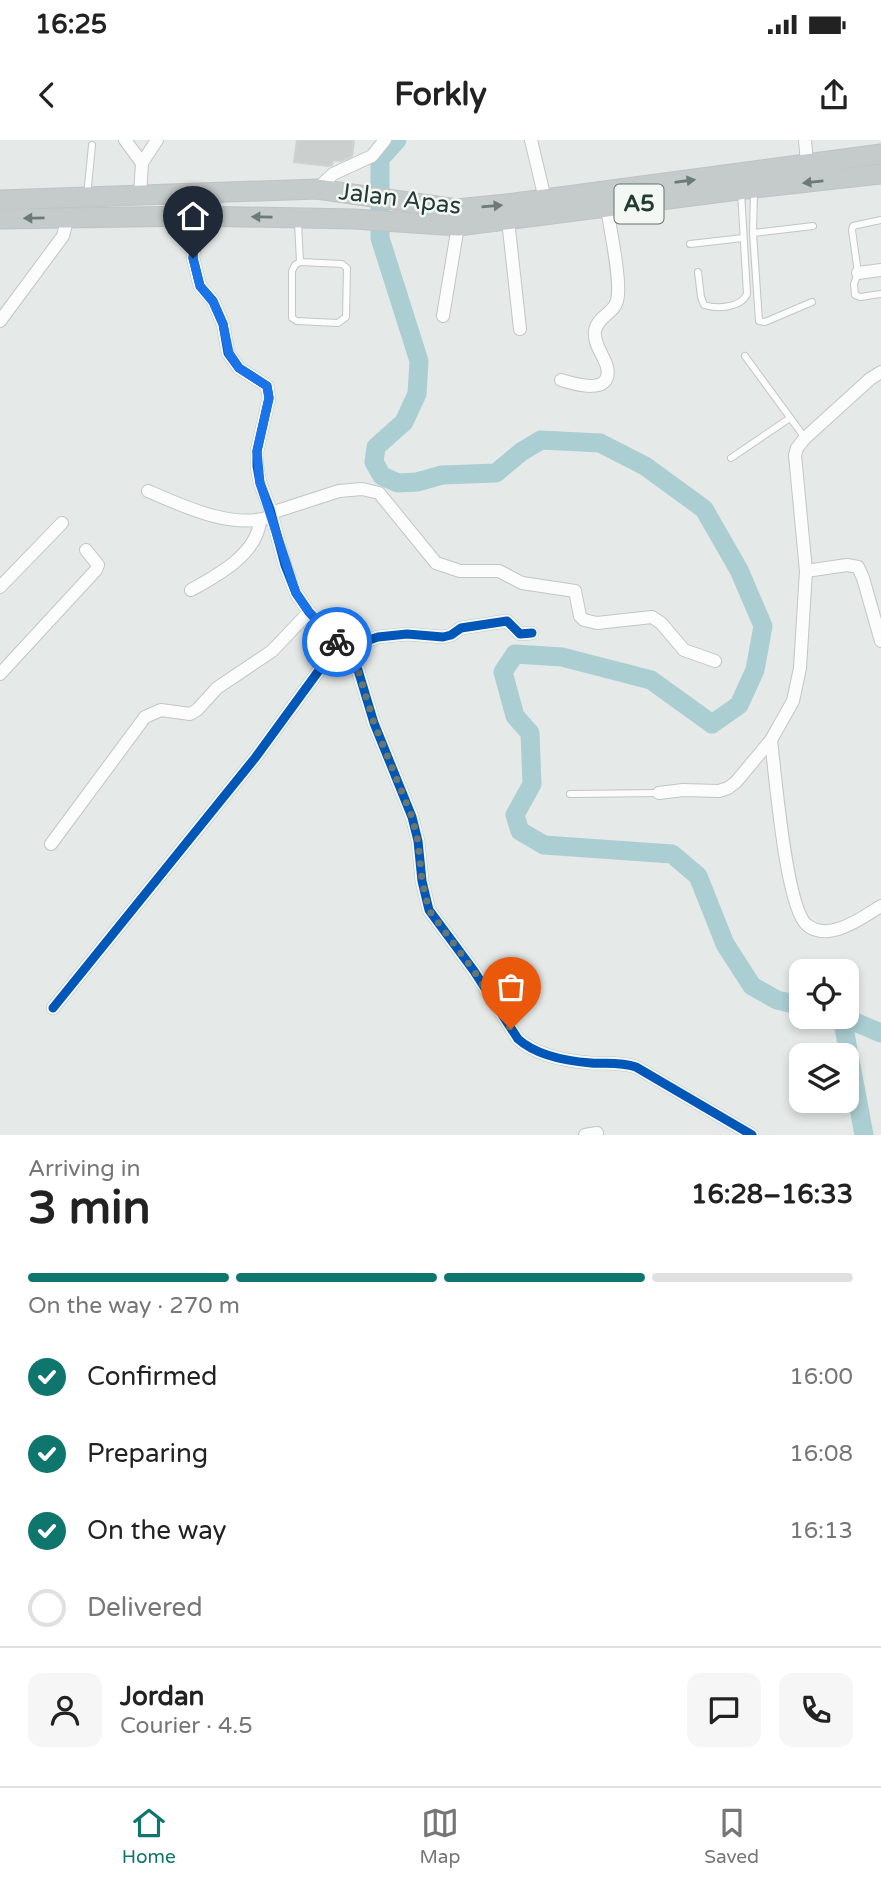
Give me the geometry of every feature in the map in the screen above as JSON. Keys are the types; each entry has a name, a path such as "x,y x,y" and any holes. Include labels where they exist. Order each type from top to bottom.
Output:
{"highway":[{"name":"Jalan Apas","path":"0,200 317,188 457,209 881,154"},
{"name":"Jalan Apas","path":"0,219 196,216 354,219 458,226 881,174"},
{"path":"240,192 244,197 288,202 298,218"},
{"path":"545,199 555,207 598,209"}],"street":[{"path":"125,140 142,163"},
{"path":"140,196 142,163 157,140"},
{"path":"317,188 333,174 372,156 385,140"},
{"path":"531,140 545,199"},
{"path":"805,140 807,164"},
{"path":"561,380 593,386 604,381 607,376 607,366 594,333 597,324 614,307 618,291 598,209"},
{"path":"196,216 193,258 200,286 213,302 223,324 233,361 267,386 269,398 257,451 257,466 268,517 296,593 358,670 374,723 412,817 429,910 474,971 517,1040 528,1048 552,1056 591,1063 620,1062 636,1067 752,1135"},
{"path":"0,321 63,236 68,217"},
{"path":"509,220 520,328"},
{"path":"443,316 458,226"},
{"path":"858,273 881,270"},
{"path":"659,793 683,790 719,791 728,788 771,740 788,712 800,668 806,571 795,455 797,447 870,379 881,372"},
{"path":"148,491 184,506 230,520 268,517 339,491 362,489 379,493 436,563 460,571 499,571 522,583 575,591 580,616 590,622 652,617 661,623 684,650 715,661"},
{"path":"191,590 212,579 252,546 268,517"},
{"path":"0,587 62,523"},
{"path":"0,674 96,570 96,559 86,550"},
{"path":"806,571 847,565 858,567 881,641"},
{"path":"51,844 145,716 161,709 190,714 197,710 217,688 272,651 309,612"},
{"path":"53,1008 255,758 320,669 370,639 390,634 443,637 461,628 507,621 520,634 532,633"},
{"path":"771,740 785,858 795,901 803,920 807,926 816,929 842,928 861,920 881,906"}],"lane":[{"path":"87,198 92,145"},
{"path":"747,189 759,321 765,322 812,302"},
{"path":"698,272 704,305 724,306 744,300 747,294 743,238 747,189"},
{"path":"298,218 300,262"},
{"path":"881,220 853,226 858,273 854,284 856,296 881,294"},
{"path":"753,233 813,226"},
{"path":"690,244 743,238"},
{"path":"300,262 342,264 347,268 344,321 297,321 292,318 292,271 300,262"},
{"path":"745,356 805,438"},
{"path":"731,458 790,418"},
{"path":"569,794 659,793"}],"building":[{"path":"297,140 354,140 352,156 341,161 333,160 329,166 294,162"}],"waterway":[{"path":"397,140 380,159 380,238 419,361 417,394 404,422 376,447 374,462 382,476 398,483 417,482 442,475 496,473 521,452 541,440 600,443 645,466 704,509 739,570 763,626 755,670 739,705 712,724 651,680 562,657 515,654 503,672 515,716 530,733 532,784 515,815 520,831 544,845 672,854 698,876 725,944 752,986 777,1000 789,1003"},
{"path":"859,1024 881,1033"},
{"path":"844,1029 864,1135"}],"cycle path":[{"path":"196,216 193,258 200,286 213,301 223,324 228,353 239,368 267,386 269,398 257,451 257,466 285,565 296,593 309,612 346,652 358,670 374,723 412,817 429,910 474,971 518,1039 526,1045 543,1054 562,1059 636,1067 752,1135"},
{"path":"53,1008 255,758 320,669 363,642 378,637 407,634 443,637 461,628 507,621 520,634 532,633"}],"way so far":[{"path":"337,642 358,670 374,723 406,799 418,841 422,881 429,910 474,971 511,1029"}],"route":[{"path":"193,258 200,286 213,302 223,324 229,353 239,368 260,379 267,386 269,398 257,451 260,483 296,593 309,612 337,642"}]}
